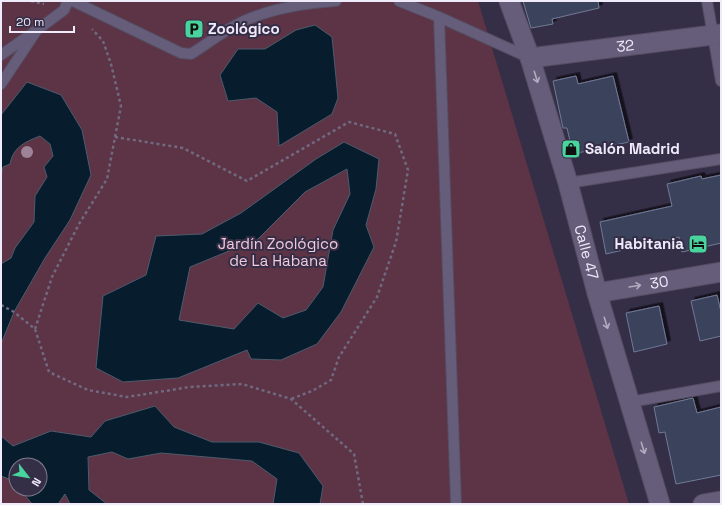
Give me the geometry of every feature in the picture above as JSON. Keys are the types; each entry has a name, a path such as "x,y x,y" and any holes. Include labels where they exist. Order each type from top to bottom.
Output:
{"street":[{"name":"Calle 47","path":"509,1 530,58 568,183 597,292 660,504"},
{"name":"32","path":"530,58 717,34"},
{"name":"30","path":"597,292 721,272"},
{"path":"703,504 721,501"}],"lane":[{"path":"73,1 181,53 191,54 245,20 312,3 336,1"},
{"path":"399,1 530,58"},
{"path":"707,1 717,34 721,81"},
{"path":"1,55 37,30 66,5"},
{"path":"438,17 456,504"},
{"path":"1,84 37,30"},
{"path":"568,183 721,159"},
{"path":"630,402 721,386"}],"path":[{"path":"31,1 66,5 103,41 111,64 121,106 107,179 79,224 52,277 35,329"},
{"path":"115,137 183,148 247,181 349,122 395,134 408,170 396,242 378,297 339,357 331,380 312,391 291,400"},
{"path":"1,305 14,312 35,329 49,372 88,390 127,396 190,387 242,384 291,400 354,454 363,504"}],"green space":[{"name":"Jardín Zoológico de La Habana","path":"1,1 478,1 629,504 1,504"}],"water":[{"path":"315,25 332,37 338,98 332,114 279,146 277,112 256,98 228,101 220,75 238,49 265,49 296,30"},
{"path":"27,82 61,95 82,130 91,175 70,220 45,258 14,312 1,344 1,264 11,258 15,248 34,222 35,196 47,177 44,167 53,156 50,144 40,136 25,143 17,149 10,164 3,167 1,175 1,115"},
{"path":"344,142 379,159 376,189 366,225 374,247 341,312 317,344 281,360 251,359 247,350 178,378 123,382 96,368 103,296 146,275 156,236 202,234 241,213 316,159","holes":["347,169 350,194 333,230 323,287 306,310 283,318 258,303 234,329 179,320 190,267 258,239 305,192"]},
{"path":"155,406 174,427 212,442 259,442 299,453 323,486 320,504 273,504 277,479 252,461 161,453 128,459 112,452 88,457 89,490 107,504 70,504 65,494 58,504 32,504 26,497 48,497 48,457 8,457 8,479 1,476 1,436 13,446 51,431 91,437 105,421"}],"building":[{"path":"523,1 598,1 599,8 552,19 553,24 531,28"},
{"path":"576,76 578,84 613,76 629,142 573,154 567,128 563,128 553,81"},
{"path":"721,175 721,243 682,252 679,237 606,254 600,222 672,206 667,184 701,176 702,179"},
{"path":"717,295 721,312 721,336 700,341 691,301"},
{"path":"659,306 667,344 634,352 626,313"},
{"path":"693,398 697,413 721,407 721,475 676,484 665,432 659,433 654,407"}],"place":[{"name":"Zoológico","path":"194,29"},
{"name":"Salón Madrid","path":"571,149"},
{"name":"Habitania","path":"698,244"}]}
